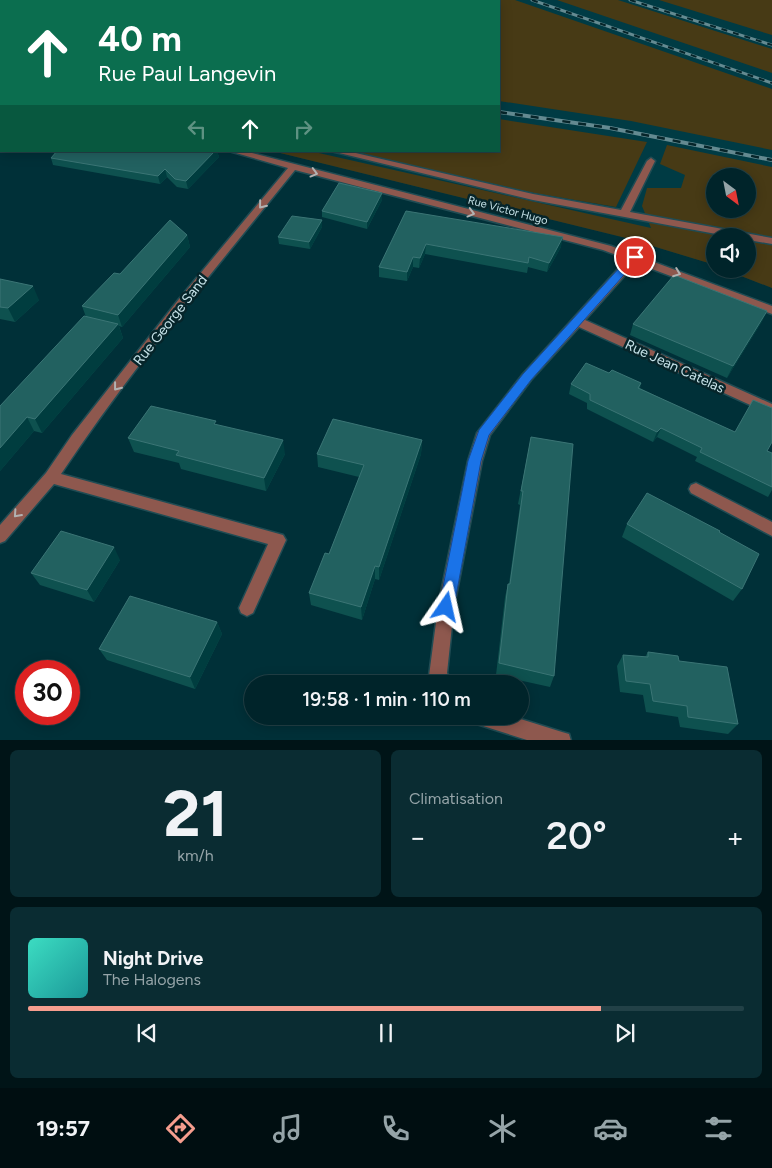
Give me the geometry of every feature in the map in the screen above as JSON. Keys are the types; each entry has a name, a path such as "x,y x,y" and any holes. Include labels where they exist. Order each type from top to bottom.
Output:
{"street":[{"name":"Rue Victor Hugo","path":"237,152 607,248 772,310"},
{"path":"338,152 533,197 706,229"},
{"path":"624,214 651,161"},
{"name":"Rue George Sand","path":"0,536 51,477 77,439 183,302 293,167"},
{"path":"756,238 772,241"},
{"path":"438,675 446,607 474,461 484,433 527,377 635,257"},
{"name":"Rue Jean Catelas","path":"578,321 772,410"},
{"path":"51,477 278,540 247,608"},
{"path":"696,489 772,529"},
{"path":"511,725 562,740"}],"shaded area":[{"path":"500,0 772,0 772,288 746,278 756,278 756,228 706,228 706,262 626,238 276,152 500,152"},
{"path":"500,0 515,0 772,89 772,150 631,121 500,101"},
{"path":"557,0 618,0 772,49 772,73"},
{"path":"659,0 772,0 772,35"},
{"path":"500,119 647,142 616,207 534,193 352,152 500,152"},
{"path":"667,145 772,167 772,288 746,278 756,278 756,228 706,228 706,262 626,238 276,152 314,152 651,228 642,206 647,188 681,188 685,175 660,164"}],"building":[{"path":"56,152 214,152 186,181 175,179 165,169 158,176 51,158"},
{"path":"339,183 382,193 367,222 322,211"},
{"path":"406,211 563,237 549,263 529,257 528,263 426,244 420,258 413,257 407,272 379,267"},
{"path":"292,216 322,220 309,242 278,237"},
{"path":"170,220 187,235 118,315 82,306 114,273 120,274"},
{"path":"674,275 767,311 733,366 633,324"},
{"path":"0,279 33,286 8,308 0,307"},
{"path":"84,316 118,324 35,419 27,417 0,448 0,406"},
{"path":"586,363 609,373 612,370 641,383 638,388 735,432 753,400 772,408 772,442 767,451 772,453 772,487 700,452 702,448 661,428 657,432 590,400 590,394 571,384"},
{"path":"151,406 216,421 214,424 283,440 264,478 176,455 179,451 128,438"},
{"path":"333,419 422,440 379,567 375,566 361,607 309,593 325,553 329,554 364,465 317,454"},
{"path":"531,437 573,444 554,676 499,663 508,584 510,584 523,491 521,491"},
{"path":"647,493 720,531 759,554 742,589 627,524"},
{"path":"61,531 114,547 87,590 31,573"},
{"path":"130,596 217,622 190,677 99,649"},
{"path":"648,652 678,656 679,661 727,667 738,724 688,717 687,706 653,701 650,684 626,681 623,655 648,657"}],"railway":[{"path":"532,0 772,83"},
{"path":"630,0 772,45"},
{"path":"500,112 610,128 772,160"}],"route":[{"path":"446,607 474,461 484,433 527,377 635,257"}]}
